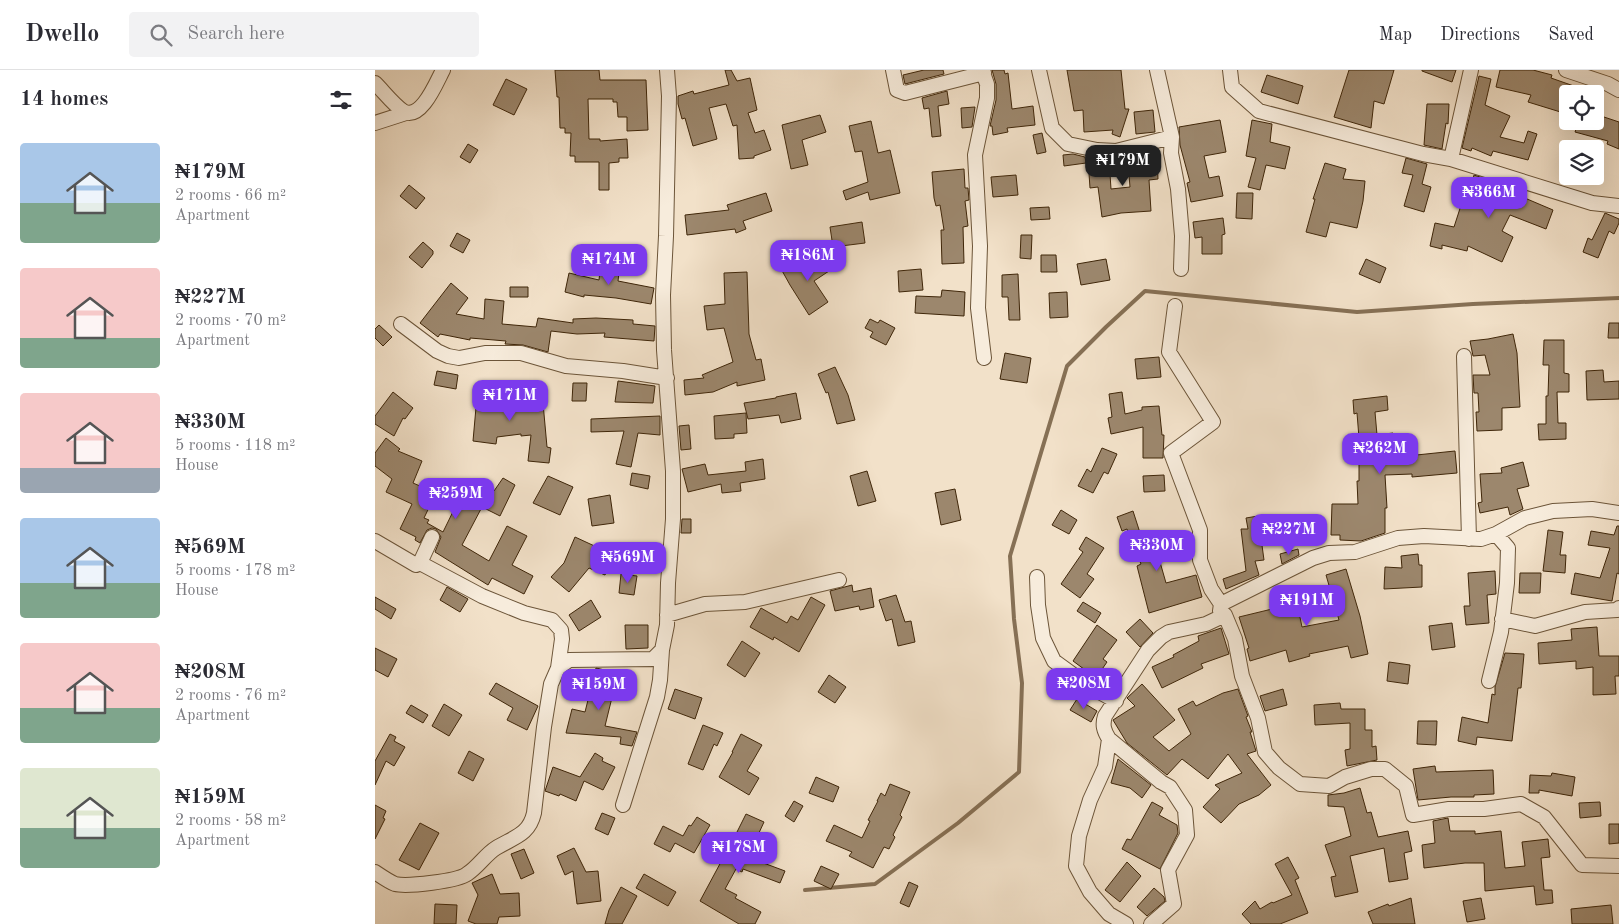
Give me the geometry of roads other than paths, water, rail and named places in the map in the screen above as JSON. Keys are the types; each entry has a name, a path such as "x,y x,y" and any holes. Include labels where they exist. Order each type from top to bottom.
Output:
{"street":[{"path":"375,123 418,109 426,102 443,70"},
{"path":"623,805 657,697 660,680 662,650 665,642 673,520 673,470 663,295 669,96 667,70"},
{"path":"893,70 895,86 899,92 983,72 987,84 987,98 975,155 980,246 978,308 984,358"},
{"path":"1039,70 1052,128 1069,144 1097,150 1116,151 1172,137"},
{"path":"1157,70 1172,137 1171,153 1178,189 1181,227 1181,269"},
{"path":"1230,70 1232,87 1259,111 1423,154 1451,159 1592,203 1619,206"},
{"path":"1451,159 1471,70"},
{"path":"1566,70 1619,90"},
{"path":"375,84 406,112"},
{"path":"1175,306 1169,352 1213,422 1171,453 1200,530 1201,560 1211,589 1223,609 1235,639 1241,676 1258,718 1265,752 1279,768 1300,784 1329,786 1345,777 1371,769 1385,769 1406,786 1413,815 1449,809 1484,809 1521,804 1544,817 1582,865 1619,866"},
{"path":"401,324 437,352 448,356 459,358 485,352 521,353 565,366 623,370 667,378"},
{"path":"1464,356 1469,539"},
{"path":"1151,924 1174,904 1168,870 1187,835 1185,810 1170,787 1161,782 1109,739 1103,723 1105,716 1149,650 1161,637 1169,632 1206,624 1223,609 1313,558 1329,553 1355,552 1397,538 1424,536 1481,540 1525,518 1553,511 1592,508 1619,513"},
{"path":"1489,681 1502,619 1507,583 1508,548 1496,534"},
{"path":"420,563 432,537"},
{"path":"375,542 416,565 420,563 483,596 524,613 552,620 561,630 562,639 558,668 551,684 544,727 535,813 526,831 494,849 468,874 461,878 403,885 395,884 375,872"},
{"path":"1037,577 1038,605 1043,638 1054,660 1087,684 1115,701"},
{"path":"667,615 705,604 745,602 839,580"},
{"path":"1502,619 1535,626 1585,612 1617,610 1619,608"},
{"path":"558,668 569,660 653,659 662,650"},
{"path":"1109,739 1105,767 1089,800 1079,836 1076,866 1090,892 1109,914 1126,924"}],"waterway":[{"path":"805,890 875,884 958,823 1019,772 1022,683 1014,619 1010,556 1067,366 1145,291 1357,312 1473,304 1619,298"}]}
